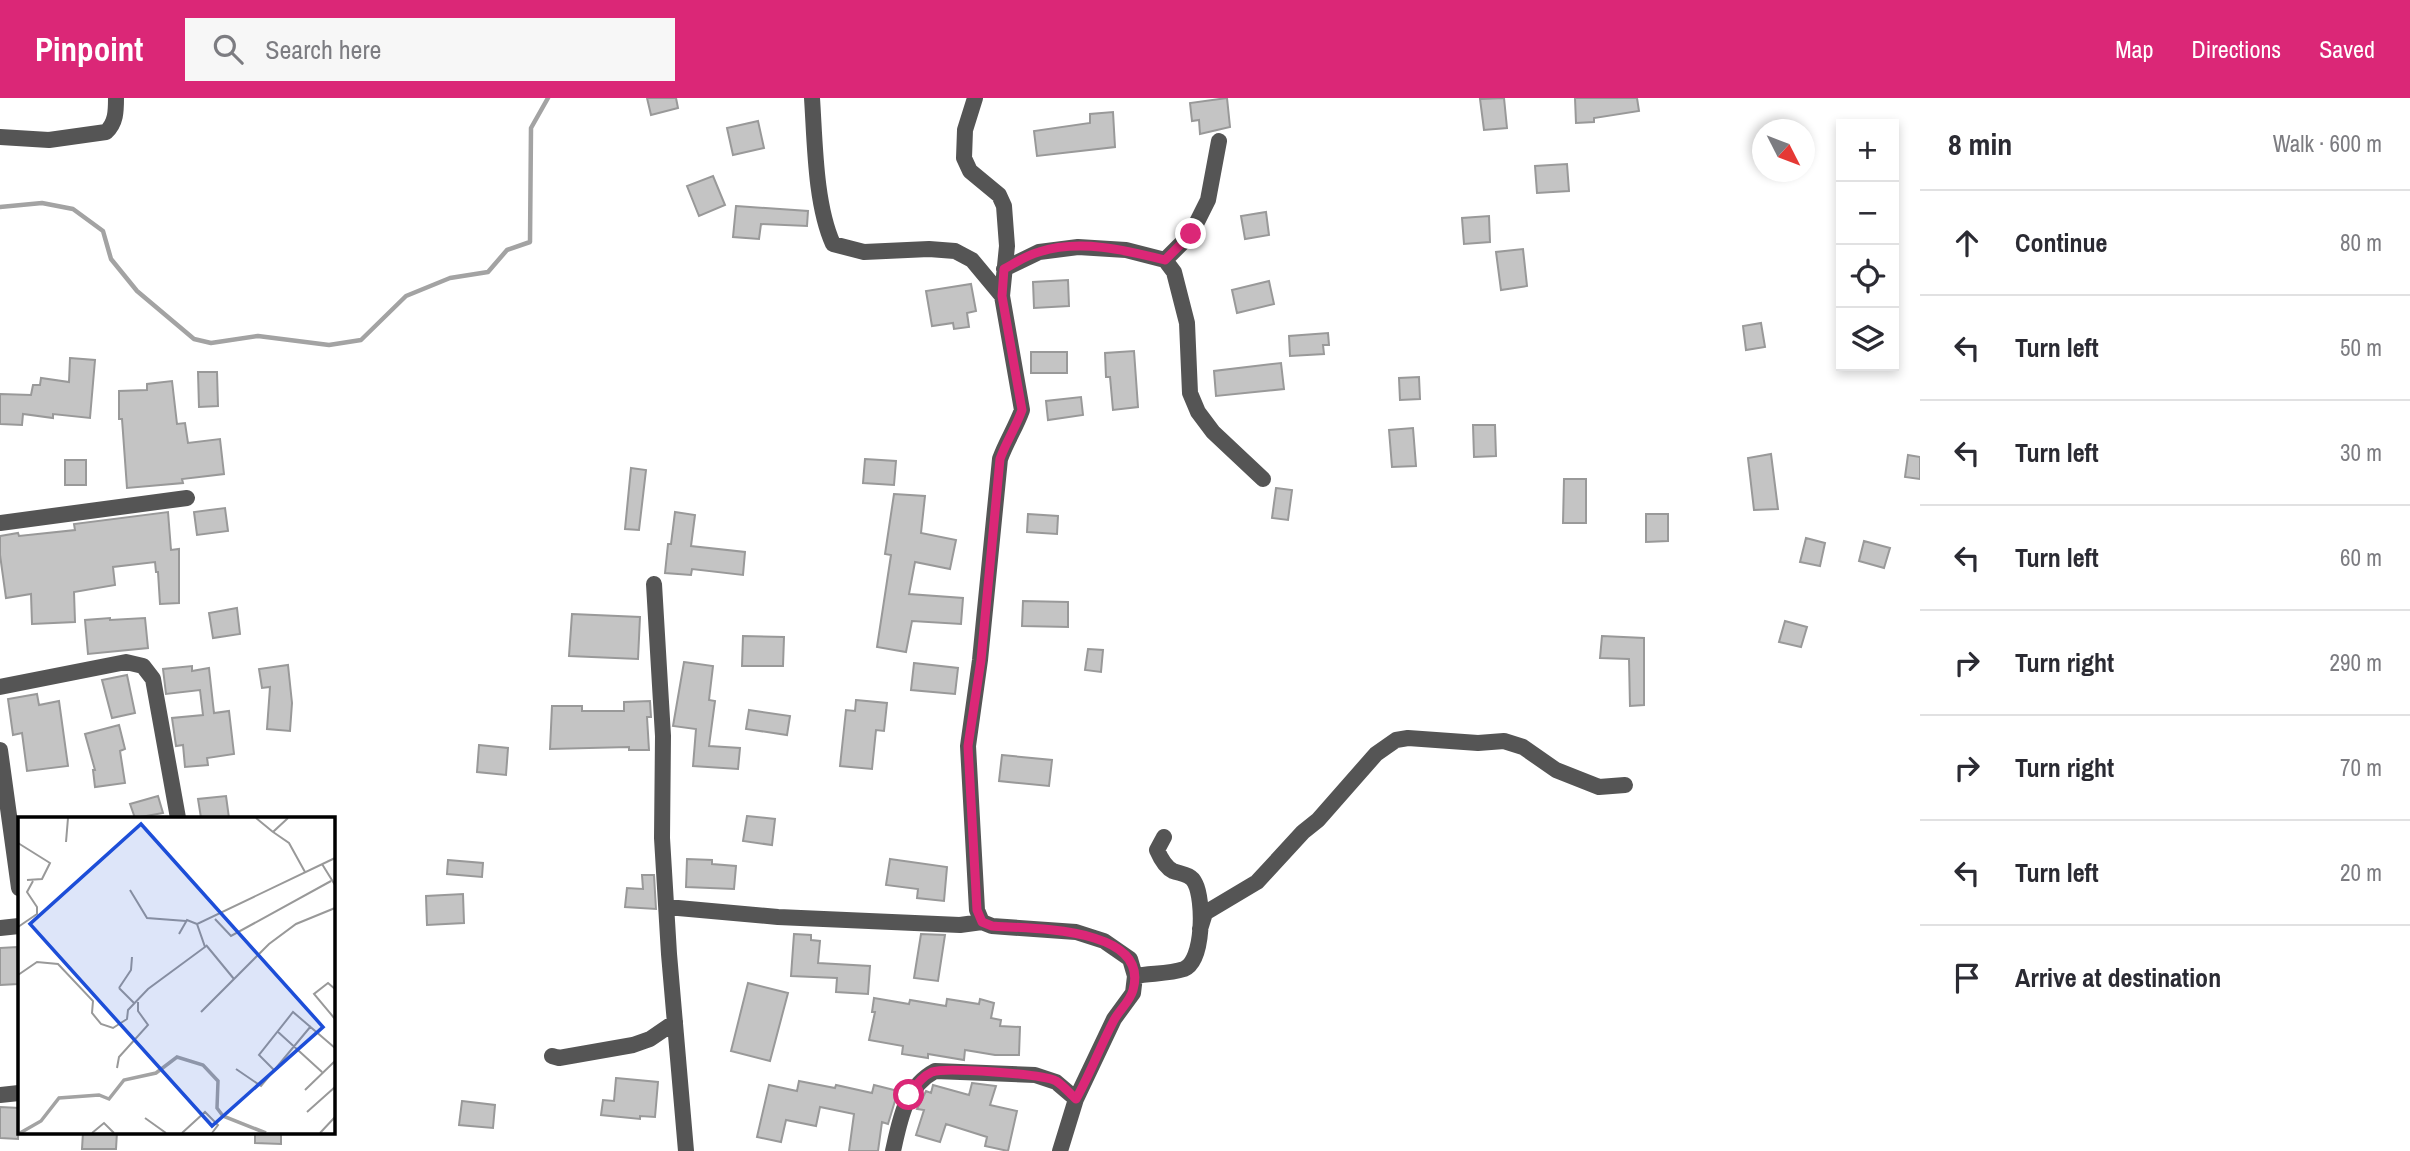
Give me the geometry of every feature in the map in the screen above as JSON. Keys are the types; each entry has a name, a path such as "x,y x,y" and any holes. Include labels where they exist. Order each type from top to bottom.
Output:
{"street":[{"path":"0,137 49,140 106,132 117,113 116,98"},
{"path":"812,98 816,160 826,230 833,244 864,252 929,249 955,251 972,260 1002,296"},
{"path":"975,98 965,130 964,158 970,171 999,195 1004,206 1007,246 1002,296 1022,410 1000,459 981,660 968,746 977,910 982,922"},
{"path":"1165,260 1191,234 1209,200 1219,141"},
{"path":"1004,269 1039,252 1078,247 1126,250 1165,260 1174,272 1187,323 1191,393 1199,412 1213,432 1263,478"},
{"path":"0,523 187,498"},
{"path":"654,584 663,736 662,838 686,1151"},
{"path":"0,687 126,662 143,666 153,679 178,817"},
{"path":"1200,929 1205,913 1257,881 1303,832 1318,820 1376,754 1396,740 1408,738 1478,743 1504,741 1523,747 1556,770 1600,787 1625,785"},
{"path":"0,750 18,881"},
{"path":"1135,976 1184,969 1192,963 1200,939 1199,898 1195,882 1186,874 1170,870 1161,859 1157,850 1164,837"},
{"path":"667,907 778,917 960,925 982,922 992,926 1076,932 1104,941 1130,959 1135,976 1133,993 1114,1018 1076,1099 1060,1151"},
{"path":"0,928 18,926"},
{"path":"552,1056 559,1058 633,1045 650,1039 675,1022"},
{"path":"893,1151 909,1095 923,1077 935,1071 1035,1075 1056,1082 1076,1099"},
{"path":"0,1095 18,1093"}],"building":[{"path":"647,98 676,98 678,108 651,115"},
{"path":"1227,98 1230,127 1200,134 1199,120 1192,121 1190,103"},
{"path":"1504,98 1507,128 1484,130 1480,99"},
{"path":"1575,98 1637,98 1639,111 1594,118 1594,122 1576,123"},
{"path":"1113,112 1115,147 1037,156 1034,131 1090,123 1090,114"},
{"path":"758,121 764,148 733,155 727,128"},
{"path":"1567,164 1569,191 1537,193 1535,166"},
{"path":"713,176 725,205 699,216 687,186"},
{"path":"736,206 808,211 807,226 761,224 759,239 733,237"},
{"path":"1266,212 1269,235 1245,239 1241,216"},
{"path":"1489,216 1490,242 1464,244 1462,218"},
{"path":"1523,249 1527,286 1501,290 1496,252"},
{"path":"1068,280 1069,306 1034,308 1033,282"},
{"path":"1269,281 1274,304 1237,313 1232,290"},
{"path":"971,284 976,311 967,313 969,327 954,329 953,323 932,326 926,291"},
{"path":"1761,323 1765,347 1746,350 1743,326"},
{"path":"1328,333 1329,345 1323,345 1324,354 1290,356 1289,336"},
{"path":"1134,351 1138,407 1113,410 1110,377 1106,377 1105,353"},
{"path":"1031,352 1067,352 1067,373 1031,373"},
{"path":"70,358 95,360 90,418 53,414 53,418 23,414 22,425 0,424 0,394 31,395 33,385 40,385 41,378 69,382"},
{"path":"1281,363 1284,389 1216,396 1214,371"},
{"path":"198,372 217,372 218,406 199,407"},
{"path":"1419,377 1420,399 1400,400 1399,378"},
{"path":"172,381 177,424 185,423 188,443 220,439 224,474 182,479 183,483 127,488 122,419 119,419 119,391 147,390 147,384"},
{"path":"1081,397 1083,415 1048,420 1046,401"},
{"path":"1473,425 1495,425 1496,456 1474,457"},
{"path":"1413,428 1416,466 1392,467 1389,430"},
{"path":"1771,454 1778,509 1754,510 1748,458"},
{"path":"1908,455 1920,457 1920,479 1905,477"},
{"path":"865,459 896,461 894,485 863,483"},
{"path":"65,460 86,460 86,485 65,485"},
{"path":"631,468 646,470 639,530 625,529"},
{"path":"1564,479 1586,479 1586,523 1563,523"},
{"path":"1276,488 1292,490 1288,520 1272,518"},
{"path":"894,494 925,496 921,533 956,540 950,569 915,562 909,594 963,598 961,624 912,621 906,652 877,647 891,555 885,554"},
{"path":"225,508 228,531 197,535 194,512"},
{"path":"168,512 171,550 179,549 179,603 160,604 155,562 113,567 115,585 74,592 75,622 32,624 31,594 6,598 0,536 75,530 74,524"},
{"path":"675,512 695,515 691,546 745,552 743,575 692,569 691,575 665,573"},
{"path":"1028,514 1058,516 1057,534 1027,532"},
{"path":"1646,514 1668,514 1668,541 1646,542"},
{"path":"1806,538 1825,543 1820,566 1800,562"},
{"path":"1864,541 1890,548 1884,568 1859,561"},
{"path":"1023,601 1068,602 1068,627 1022,626"},
{"path":"237,608 240,634 213,638 209,613"},
{"path":"572,614 640,617 638,659 569,656"},
{"path":"145,618 148,648 88,654 85,620"},
{"path":"1785,621 1807,627 1801,647 1779,642"},
{"path":"743,636 784,637 783,666 742,666"},
{"path":"1602,636 1644,638 1644,705 1630,706 1629,659 1600,658"},
{"path":"1088,649 1103,650 1101,672 1085,670"},
{"path":"684,662 713,666 709,700 715,701 709,746 740,748 738,769 693,766 696,729 673,726"},
{"path":"914,663 958,668 955,694 911,690"},
{"path":"288,665 292,703 290,731 267,729 270,687 262,688 259,669"},
{"path":"192,666 192,671 209,668 214,713 229,711 234,754 207,758 208,765 185,767 183,745 176,746 172,718 203,715 200,690 166,694 163,669"},
{"path":"127,675 135,713 112,718 102,680"},
{"path":"37,694 39,705 59,701 68,766 27,771 22,733 13,735 8,699"},
{"path":"856,700 887,703 884,731 876,730 872,769 840,766 846,710 855,711"},
{"path":"650,701 651,717 647,717 649,750 629,750 629,747 550,749 552,706 582,706 582,711 624,711 624,702"},
{"path":"749,710 790,716 787,735 746,729"},
{"path":"119,725 125,749 120,751 125,783 95,787 95,770 85,734"},
{"path":"479,745 508,748 506,775 477,772"},
{"path":"1002,755 1052,760 1049,786 999,781"},
{"path":"158,796 163,813 135,817 130,804"},
{"path":"226,796 229,817 201,817 198,799"},
{"path":"747,816 775,819 772,845 743,841"},
{"path":"687,859 712,860 712,864 736,866 734,889 686,887"},
{"path":"890,859 947,867 944,901 917,898 918,889 886,885"},
{"path":"448,860 483,863 482,877 447,874"},
{"path":"642,875 654,875 656,909 625,907 627,888 643,889"},
{"path":"463,894 464,923 427,925 426,896"},
{"path":"794,934 811,935 811,940 820,941 818,963 870,966 868,994 836,992 837,978 791,976"},
{"path":"921,934 945,935 938,981 914,978"},
{"path":"17,947 18,984 0,985 0,948"},
{"path":"748,983 788,993 770,1061 731,1051"},
{"path":"874,998 946,1006 947,999 979,1004 980,999 994,1003 991,1018 1001,1020 1000,1026 1020,1027 1019,1055 995,1055 965,1050 964,1060 928,1054 928,1058 902,1054 903,1046 869,1040 875,1012 872,1012"},
{"path":"616,1078 658,1082 655,1117 640,1116 640,1119 601,1115 603,1100 614,1101"},
{"path":"799,1081 872,1093 874,1085 898,1091 888,1124 882,1122 878,1151 849,1151 854,1114 820,1107 816,1126 786,1120 781,1142 757,1137 769,1085 797,1091"},
{"path":"972,1083 996,1086 990,1105 1017,1111 1008,1151 985,1146 987,1137 946,1124 940,1142 916,1135 924,1110 917,1109 926,1091 931,1093 933,1085 969,1095"},
{"path":"462,1101 495,1105 493,1128 459,1125"},
{"path":"0,1107 18,1108 18,1139 0,1138"},
{"path":"83,1134 117,1134 116,1149 82,1149"},
{"path":"255,1134 281,1134 281,1144 255,1143"}],"waterway":[{"path":"0,207 42,203 73,209 103,231 111,259 137,291 194,339 211,343 258,336 329,345 361,340 406,296 450,278 488,272 507,250 530,242 531,128 548,98"}],"route":[{"path":"909,1095 923,1077 935,1071 1035,1075 1056,1082 1076,1099 1114,1018 1133,993 1135,976 1130,959 1104,941 1076,932 992,926 982,922 977,910 968,746 981,660 1000,459 1022,410 1002,296 1004,269 1039,252 1078,247 1126,250 1165,260 1191,234"}]}
